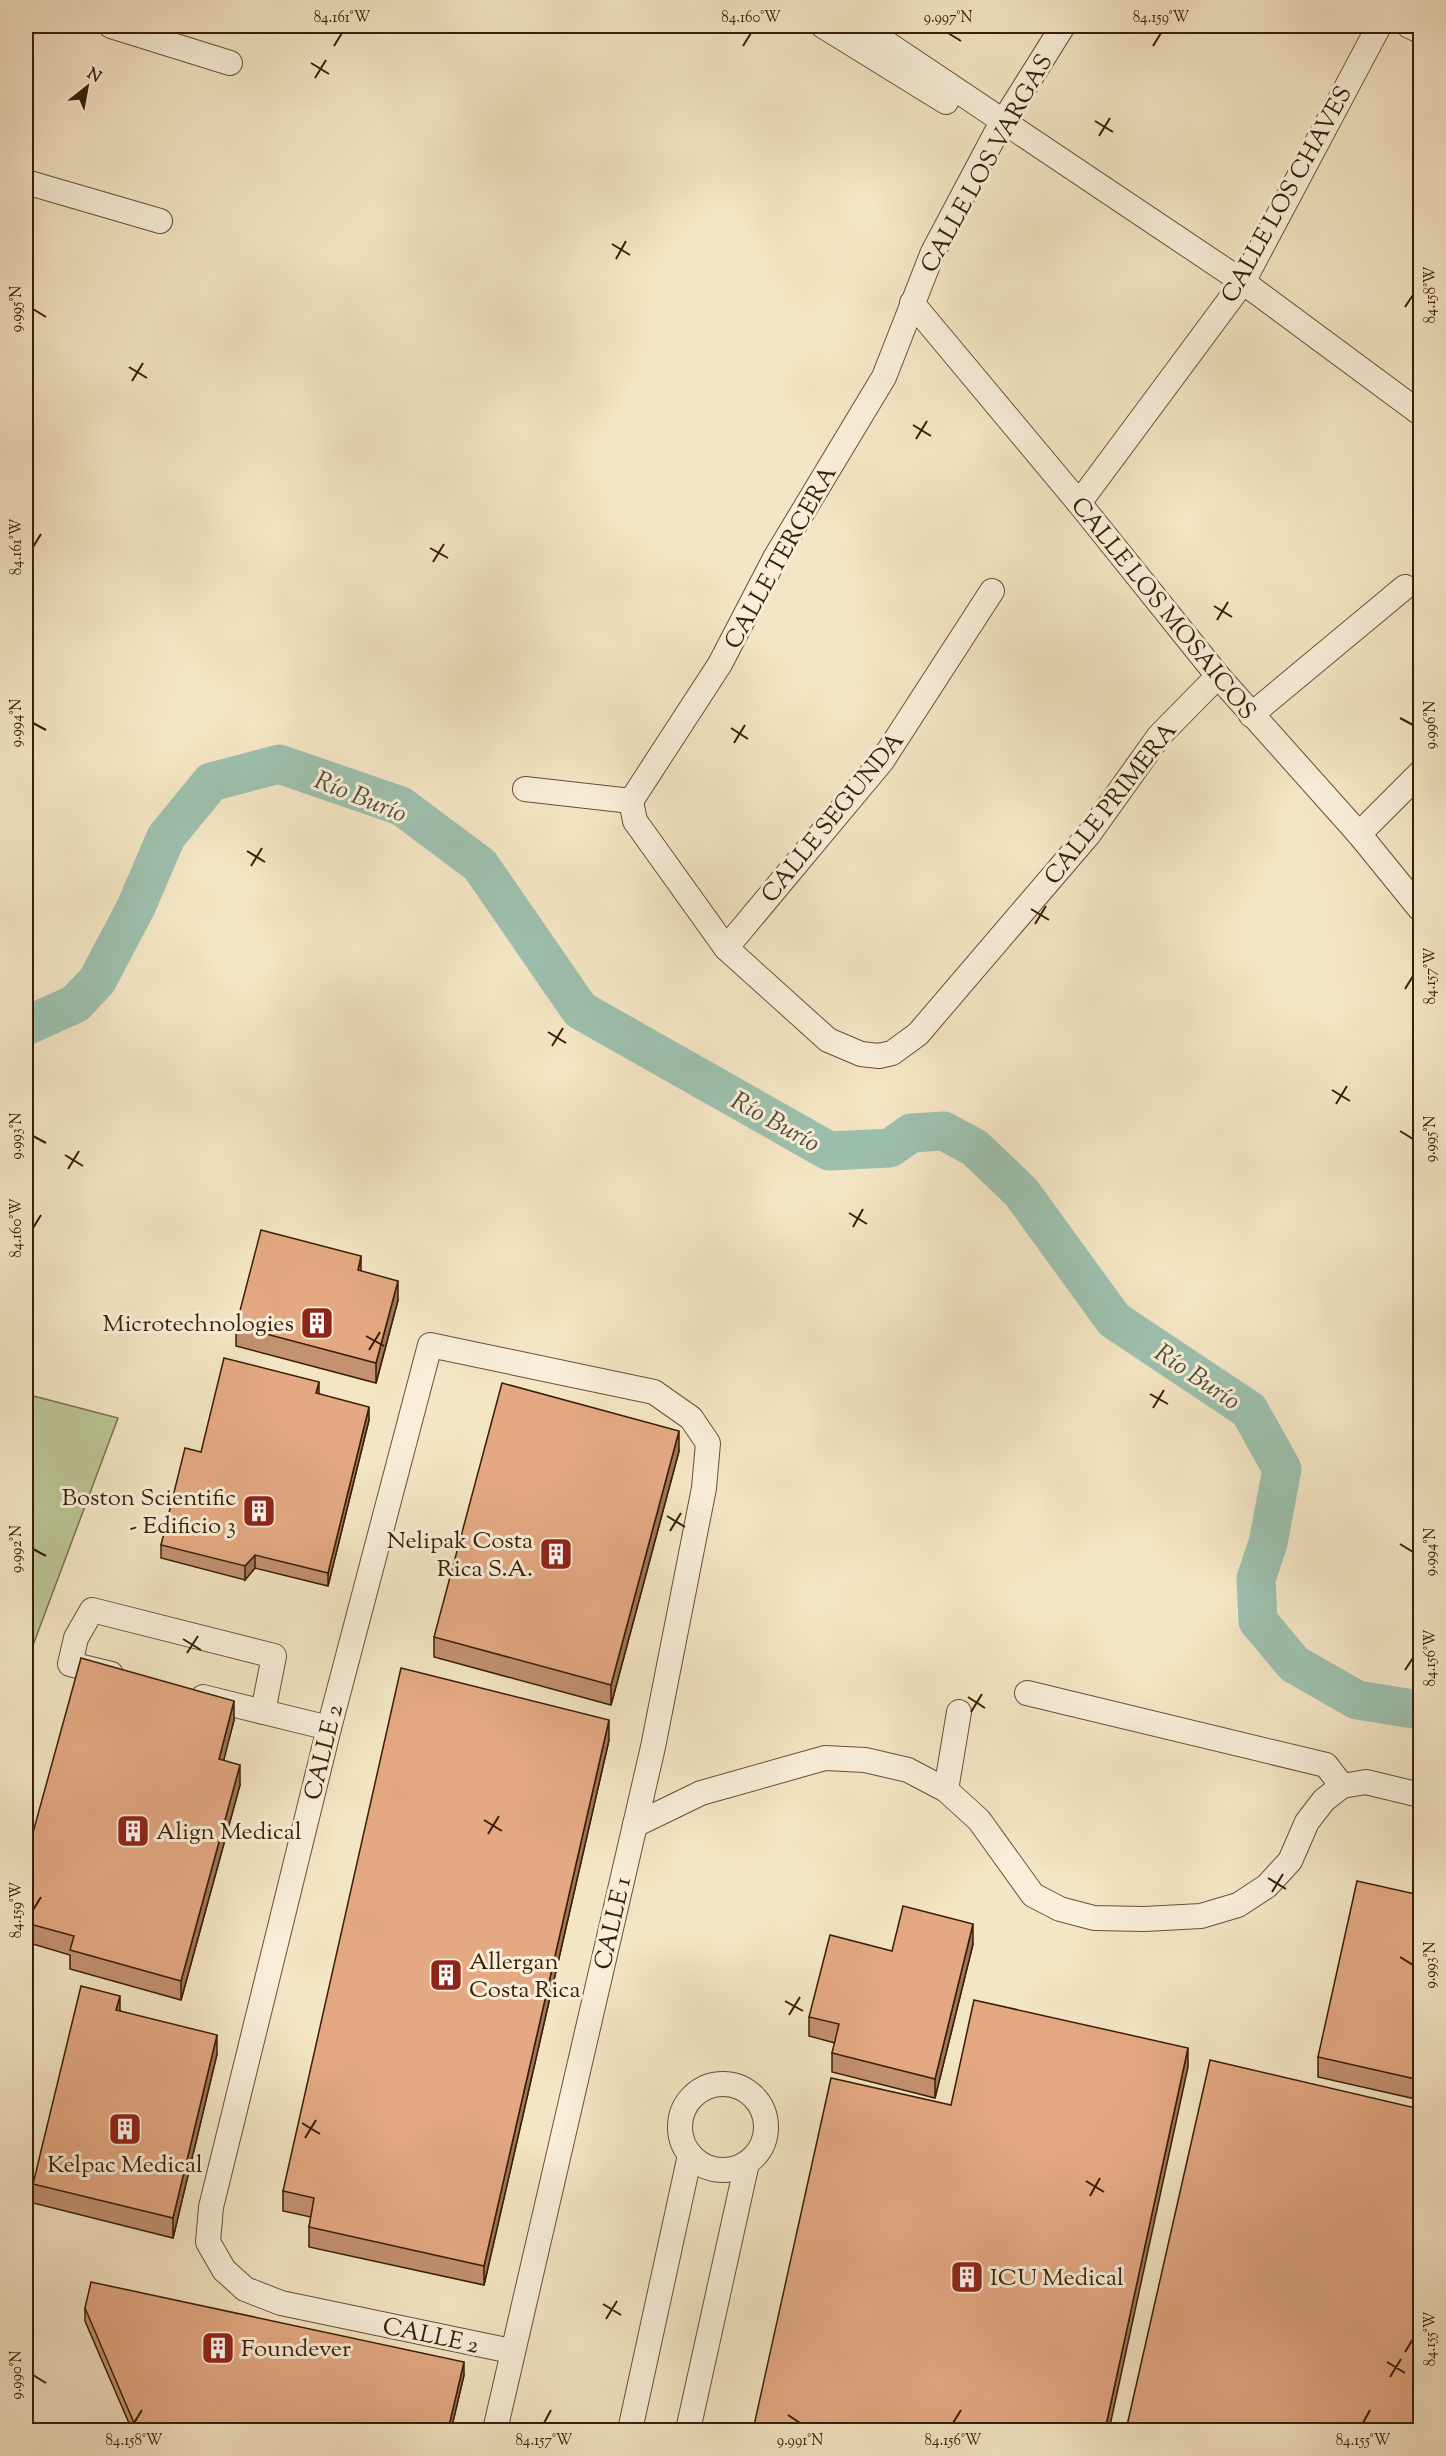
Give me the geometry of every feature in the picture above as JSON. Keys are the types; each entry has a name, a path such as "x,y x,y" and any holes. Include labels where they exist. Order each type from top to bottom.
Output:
{"street":[{"path":"111,26 167,34 230,63"},
{"path":"823,26 1000,128 1243,282 1420,413"},
{"path":"861,26 1000,128"},
{"name":"CALLE LOS VARGAS","path":"912,303 933,252 1000,128 1063,26"},
{"name":"CALLE LOS CHAVES","path":"1079,503 1243,282 1378,26"},
{"path":"1409,26 1420,31"},
{"path":"26,182 160,221"},
{"name":"CALLE LOS MOSAICOS","path":"912,303 1079,503 1218,676 1359,834 1420,909"},
{"name":"CALLE TERCERA","path":"632,801 720,664 775,558 884,377 898,346 912,303"},
{"path":"1251,715 1405,587"},
{"name":"CALLE SEGUNDA","path":"726,948 882,761 992,591"},
{"name":"CALLE PRIMERA","path":"726,948 828,1040 861,1054 879,1056 892,1053 918,1034 1089,834 1159,736 1218,676"},
{"path":"1359,834 1420,773"},
{"path":"525,789 632,801 635,821 726,948"},
{"name":"CALLE 2","path":"511,2351 281,2303 245,2289 224,2270 208,2242 211,2207 329,1728 430,1345 654,1392 691,1418"},
{"name":"CALLE 1","path":"495,2430 511,2351 653,1747 704,1488 708,1443 691,1418"},
{"path":"138,1681 70,1664 76,1638 92,1610 274,1656 263,1712"},
{"path":"183,1692 329,1728"},
{"path":"1028,1693 1326,1765 1342,1786"},
{"path":"946,1790 959,1713"},
{"path":"635,1825 701,1792 825,1758 865,1760 908,1770 946,1790 979,1820 1033,1895 1060,1910 1094,1918 1144,1919 1201,1916 1238,1905 1267,1886 1290,1861 1307,1822 1324,1800 1342,1786 1366,1782 1420,1795"},
{"path":"688,2430 747,2163 764,2141 765,2115 756,2099 733,2085 706,2087 686,2104 679,2130 690,2155 712,2169 730,2169 747,2163"},
{"path":"630,2430 690,2155"}],"green space":[{"path":"26,1394 118,1418 26,1664"}],"building":[{"name":"Microtechnologies","path":"261,1230 361,1256 358,1270 398,1281 376,1363 236,1326"},
{"name":"Boston Scientific - Edificio 3","path":"224,1358 319,1382 316,1393 369,1407 328,1573 255,1555 245,1566 161,1545 185,1448 201,1452"},
{"name":"Nelipak Costa Rica S.A.","path":"502,1383 679,1431 611,1685 434,1637"},
{"name":"Align Medical","path":"81,1658 234,1701 219,1759 240,1765 181,1981 70,1950 74,1936 26,1923 26,1858"},
{"name":"Allergan Costa Rica","path":"401,1668 609,1720 484,2266 309,2227 314,2198 283,2191"},
{"path":"1357,1881 1420,1895 1420,2080 1318,2057"},
{"path":"903,1906 973,1924 935,2079 832,2053 839,2024 809,2017 830,1935 892,1951"},
{"name":"Kelpac Medical","path":"81,1986 120,1996 116,2010 217,2035 173,2218 33,2184"},
{"name":"ICU Medical","path":"974,2000 1188,2048 1105,2430 753,2430 831,2078 951,2105"},
{"name":"ICU Medical","path":"1210,2060 1420,2109 1420,2430 1126,2430"},
{"name":"Foundever","path":"91,2282 464,2362 448,2430 137,2430 85,2308"}],"waterway":[{"name":"Río Burío","path":"26,1026 75,1004 97,981 136,907 166,837 211,782 279,764 401,806 480,865 580,1010 829,1151 890,1148 911,1133 944,1131 975,1148 1021,1192 1114,1320 1249,1410 1282,1469 1268,1543 1256,1579 1258,1621 1294,1664 1357,1700 1420,1710"}],"place":[{"name":"Microtechnologies","path":"317,1323"},
{"name":"Boston Scientific - Edificio 3","path":"259,1511"},
{"name":"Nelipak Costa Rica S.A.","path":"556,1554"},
{"name":"Align Medical","path":"133,1831"},
{"name":"Allergan Costa Rica","path":"446,1975"},
{"name":"Kelpac Medical","path":"125,2129"},
{"name":"ICU Medical","path":"967,2277"},
{"name":"Foundever","path":"218,2348"}]}
